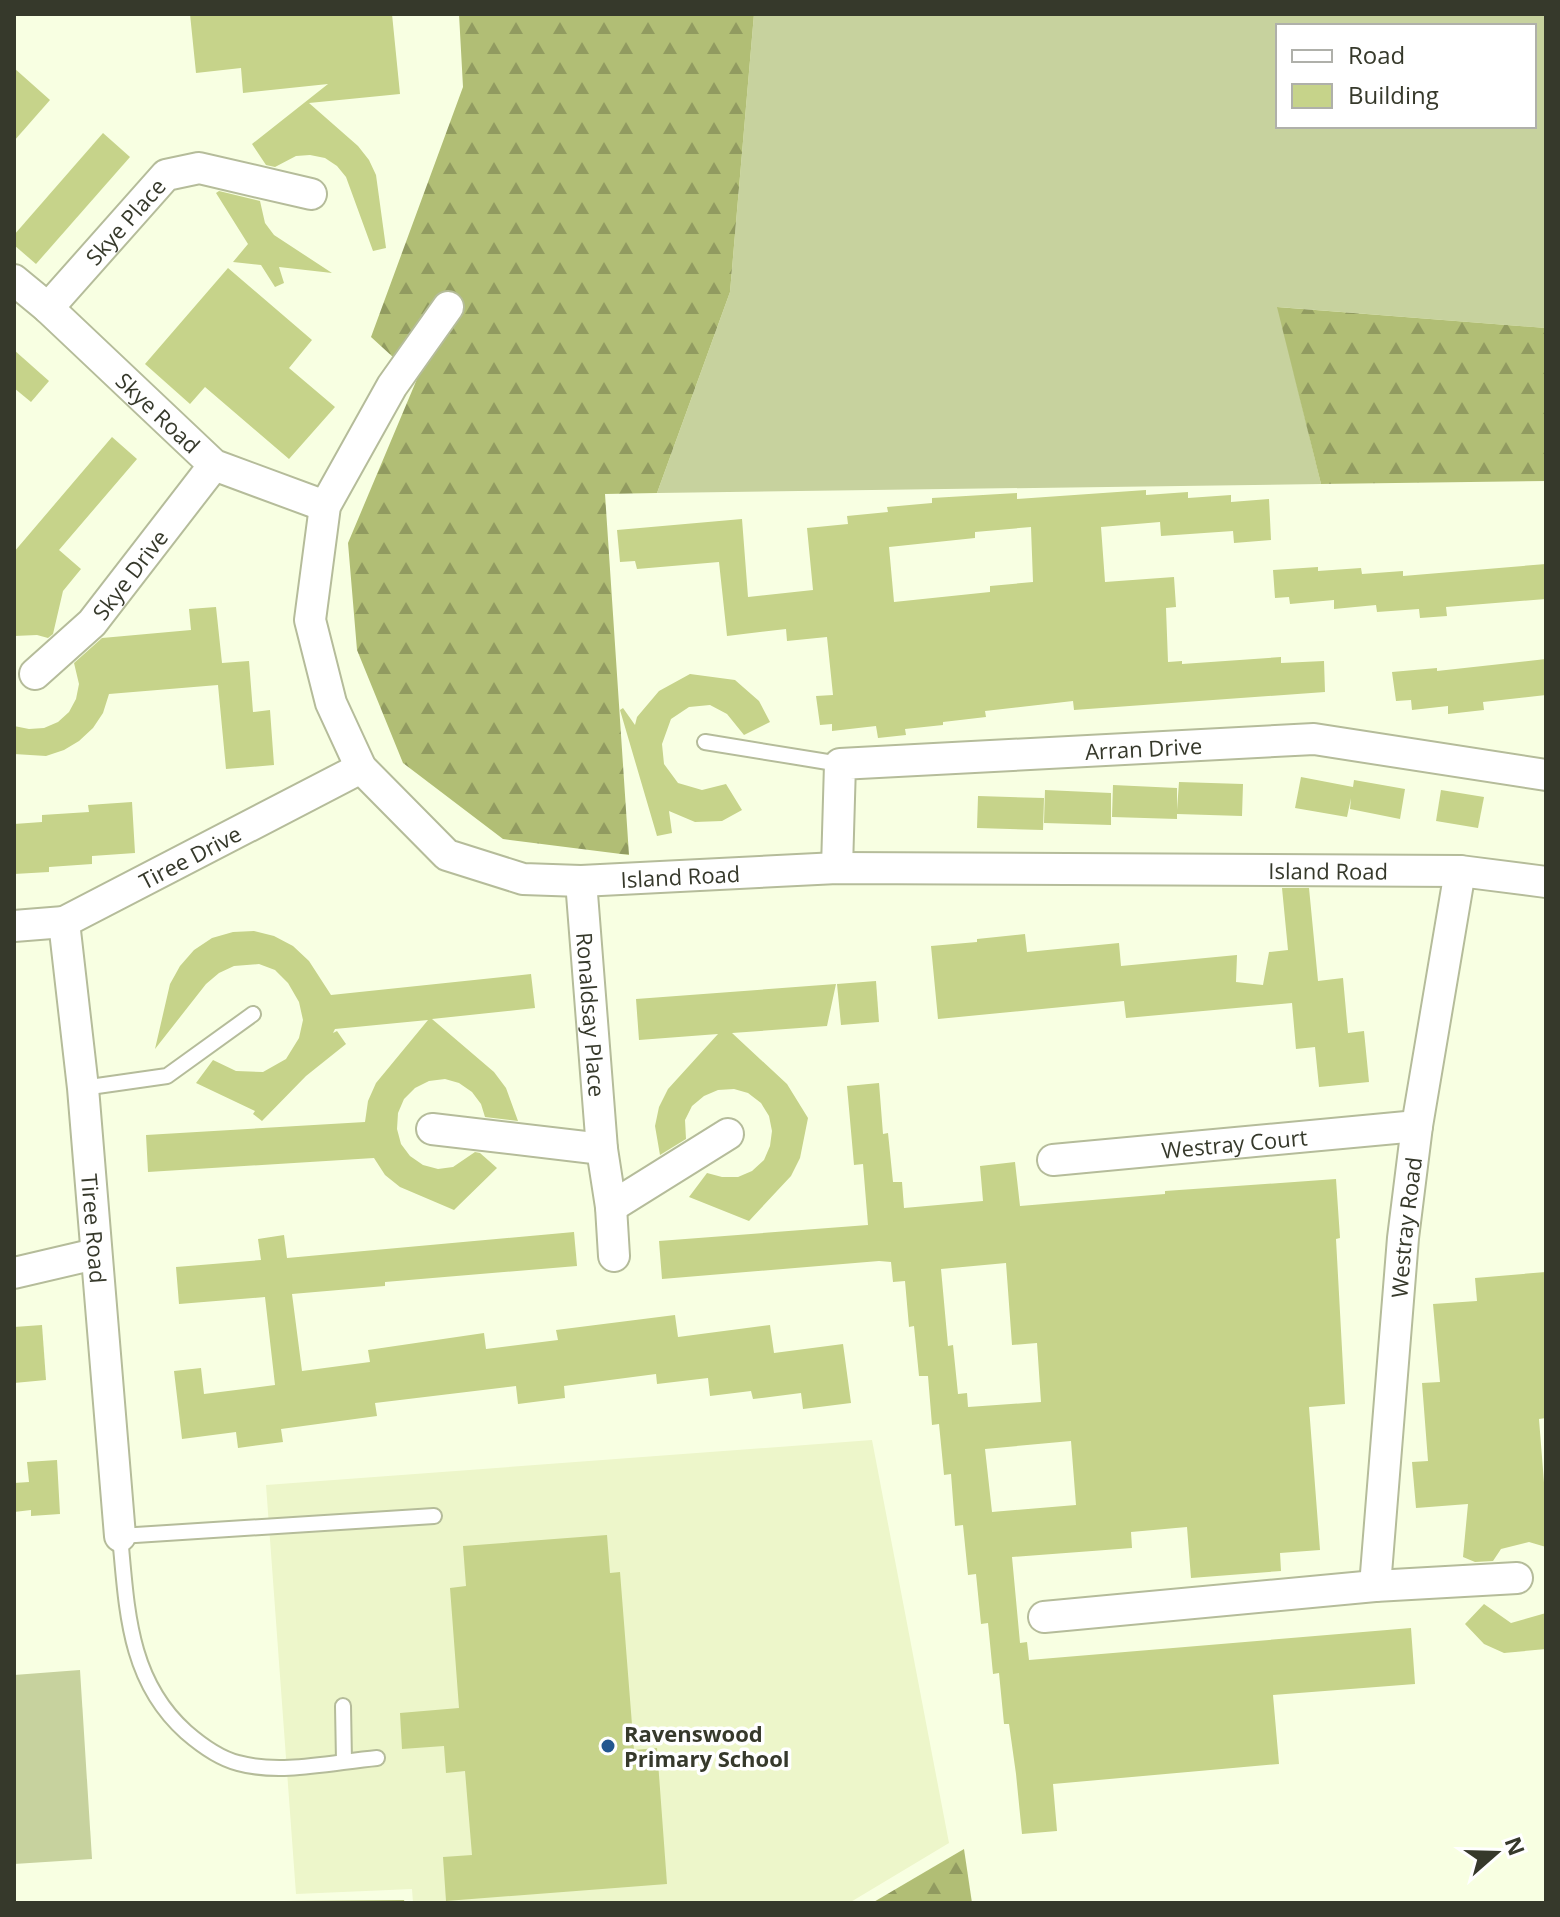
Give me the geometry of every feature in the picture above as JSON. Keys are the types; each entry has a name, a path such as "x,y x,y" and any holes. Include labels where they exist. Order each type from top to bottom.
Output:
{"street":[{"name":"Skye Place","path":"48,308 166,175 199,168 311,194"},
{"name":"Skye Road","path":"14,280 48,308 214,465 325,506"},
{"name":"Island Road","path":"448,307 392,386 325,506 310,620 331,703 361,768 447,855 523,879 581,881 837,868 1460,871 1546,882"},
{"name":"Skye Drive","path":"35,674 92,623 214,465"},
{"name":"Arran Drive","path":"840,764 1314,739 1546,775"},
{"path":"837,868 840,764"},
{"name":"Tiree Drive","path":"14,926 64,922 361,768"},
{"name":"Westray Road","path":"1375,1586 1403,1238 1417,1126 1460,871"},
{"name":"Ronaldsay Place","path":"581,881 602,1149 611,1207 614,1256"},
{"name":"Tiree Road","path":"64,922 83,1088 120,1536"},
{"name":"Westray Court","path":"1053,1160 1417,1126"},
{"path":"432,1129 602,1149"},
{"path":"611,1207 728,1134"},
{"path":"14,1273 95,1254"},
{"path":"1044,1617 1375,1586 1517,1578"}],"lane":[{"path":"705,742 840,764"},
{"path":"83,1088 167,1076 253,1014"},
{"path":"377,1758 280,1768 238,1763 204,1748 171,1719 147,1683 128,1626 120,1536 434,1516"},
{"path":"343,1706 344,1761"}],"shaded area":[{"path":"754,14 1546,14 1546,328 1278,307 1321,484 657,493 730,292"},
{"name":"Ravenswood Primary School","path":"872,1440 949,1843 849,1903 413,1903 412,1889 296,1894 266,1485"},
{"path":"80,1670 92,1859 14,1864 14,1675"}],"green space":[{"path":"459,14 754,14 730,292 657,493 605,494 629,855 503,839 403,763 357,650 348,543 417,379 371,337 463,87"},
{"path":"1277,307 1546,328 1546,481 1321,484"},
{"path":"964,1849 972,1903 872,1903"},
{"path":"404,1900 405,1903 140,1903 140,1902"}],"building":[{"path":"190,14 392,14 400,94 309,103 358,146 369,160 376,175 386,248 373,251 346,177 337,166 325,158 310,155 296,156 275,167 266,165 252,144 328,84 243,93 241,68 196,73"},
{"path":"14,68 50,100 14,141"},
{"path":"103,133 130,157 36,264 14,245 14,235"},
{"path":"219,191 260,201 265,223 274,235 332,273 279,267 284,283 275,287 261,265 233,262 248,244 216,193"},
{"path":"228,268 312,340 289,368 335,407 289,459 205,387 190,404 145,364"},
{"path":"14,350 49,381 31,402 14,388"},
{"path":"112,437 137,459 59,550 81,569 63,591 53,634 48,638 14,636 14,552"},
{"path":"1146,490 1146,495 1188,492 1188,498 1231,495 1231,502 1269,499 1271,540 1234,543 1233,531 1161,536 1160,522 1101,527 1105,582 1174,577 1176,607 1166,608 1168,662 1182,661 1182,664 1281,657 1281,663 1324,661 1325,692 1074,710 1073,701 985,711 986,717 905,729 906,735 878,738 876,726 832,731 832,724 820,725 816,696 833,695 827,637 787,641 786,629 727,636 719,562 637,569 635,561 620,562 617,530 742,519 748,597 813,590 807,528 848,524 847,516 888,512 887,507 932,503 932,498 1017,493 1017,499","holes":["1031,527 1033,582 990,586 990,592 894,602 889,547 975,538 975,532"]},
{"path":"1546,564 1546,599 1446,607 1447,616 1420,618 1419,609 1377,612 1376,605 1334,609 1334,600 1290,604 1289,597 1275,598 1273,570 1361,568 1362,574 1403,571 1403,576"},
{"path":"216,607 222,663 249,661 253,712 270,710 274,765 226,769 218,685 109,694 103,713 79,741 46,756 14,754 14,726 44,728 58,722 69,712 79,684 74,663 102,638 191,630 189,609"},
{"path":"1546,659 1546,695 1483,702 1484,710 1448,714 1448,706 1412,710 1411,700 1396,701 1392,672 1437,668 1437,671"},
{"path":"690,674 735,680 759,701 770,722 744,735 727,714 710,705 689,707 671,719 662,744 664,764 678,783 702,790 726,784 742,810 722,821 695,822 669,811 672,833 657,836 620,710 623,708 635,725 637,717 659,691"},
{"path":"1301,777 1353,787 1354,780 1405,789 1400,819 1350,809 1351,798 1347,817 1295,808"},
{"path":"1179,782 1243,784 1242,816 1177,814 1177,819 1112,817 1113,785 1177,788 1177,810"},
{"path":"1045,790 1111,793 1111,825 1044,823"},
{"path":"1441,790 1484,797 1478,828 1436,821"},
{"path":"978,796 1044,798 1043,830 977,828"},
{"path":"132,802 135,853 92,856 92,864 49,867 49,872 14,874 14,824 42,822 42,815 89,812 88,805"},
{"path":"1282,888 1309,888 1318,981 1343,978 1348,1033 1364,1031 1369,1082 1319,1087 1315,1047 1296,1049 1292,1003 1126,1018 1124,1001 938,1019 931,946 977,942 977,939 1025,934 1027,952 1119,943 1121,966 1237,955 1236,982 1263,985 1269,952 1288,950"},
{"path":"254,931 274,936 293,946 309,961 331,995 531,974 535,1008 432,1019 494,1072 506,1088 518,1121 485,1117 481,1104 472,1092 459,1083 445,1079 429,1081 415,1088 404,1099 398,1113 397,1129 401,1144 410,1156 423,1165 438,1169 453,1167 475,1152 497,1168 454,1210 400,1187 385,1175 374,1158 148,1172 146,1135 365,1122 368,1101 376,1083 428,1020 335,1029 333,1033 337,1031 346,1044 306,1076 262,1121 253,1114 255,1111 196,1083 213,1060 236,1071 263,1072 286,1059 299,1038 303,1020 299,1002 288,983 275,970 259,964 234,966 219,973 206,984 155,1049 170,984 180,966 194,950 212,938 233,932"},
{"path":"876,981 879,1022 841,1025 837,984"},
{"path":"836,984 827,1026 732,1033 787,1084 808,1118 800,1158 791,1176 749,1221 689,1197 707,1173 738,1177 752,1171 764,1160 772,1131 769,1116 761,1103 748,1093 734,1089 718,1090 692,1106 685,1120 686,1139 660,1155 655,1126 659,1107 668,1089 718,1034 639,1040 636,999"},
{"path":"879,1083 883,1134 888,1133 893,1182 902,1182 904,1208 983,1201 980,1166 1015,1162 1020,1206 1165,1194 1165,1191 1336,1179 1345,1404 1309,1407 1320,1550 1280,1553 1281,1571 1191,1578 1187,1527 1131,1532 1132,1548 1012,1557 1020,1643 1027,1642 1029,1660 1411,1628 1415,1684 1273,1695 1279,1764 1053,1784 1057,1831 1022,1834 1009,1724 1004,1724 999,1673 993,1674 988,1623 981,1624 976,1574 968,1575 963,1525 955,1526 951,1474 944,1475 939,1424 932,1425 928,1376 919,1376 914,1326 909,1327 905,1281 893,1282 891,1262 879,1261 662,1279 659,1241 868,1225 863,1164 854,1165 847,1086","holes":["1006,1263 1012,1345 1037,1343 1041,1402 968,1407 967,1393 958,1394 953,1345 948,1346 941,1269","1071,1441 1076,1505 992,1512 985,1449"]},
{"path":"574,1232 577,1266 385,1282 385,1286 292,1294 302,1371 370,1362 368,1350 484,1333 486,1349 558,1340 556,1330 675,1315 678,1337 770,1325 774,1353 843,1344 851,1403 803,1409 801,1393 753,1399 751,1391 710,1396 708,1378 657,1384 656,1374 564,1386 565,1398 518,1404 516,1386 375,1403 377,1416 281,1429 283,1442 238,1448 236,1432 182,1439 174,1371 201,1368 204,1394 275,1385 265,1297 179,1304 176,1267 261,1260 258,1239 284,1235 287,1258"},
{"path":"1546,1272 1546,1418 1539,1419 1546,1547 1529,1542 1501,1549 1493,1561 1475,1562 1463,1557 1468,1504 1416,1508 1412,1462 1428,1461 1422,1383 1440,1382 1433,1304 1477,1301 1475,1278"},
{"path":"42,1325 46,1380 14,1383 14,1327"},
{"path":"57,1460 60,1514 31,1516 31,1510 14,1512 14,1483 29,1482 27,1462"},
{"path":"607,1535 610,1573 620,1572 634,1750 657,1748 667,1884 446,1901 443,1857 472,1855 465,1771 446,1773 444,1746 402,1749 400,1713 459,1708 450,1588 466,1586 463,1546"},
{"path":"1484,1604 1511,1623 1546,1613 1546,1649 1504,1653 1484,1644 1465,1624"}],"place":[{"name":"Ravenswood Primary School","path":"608,1746"}]}
